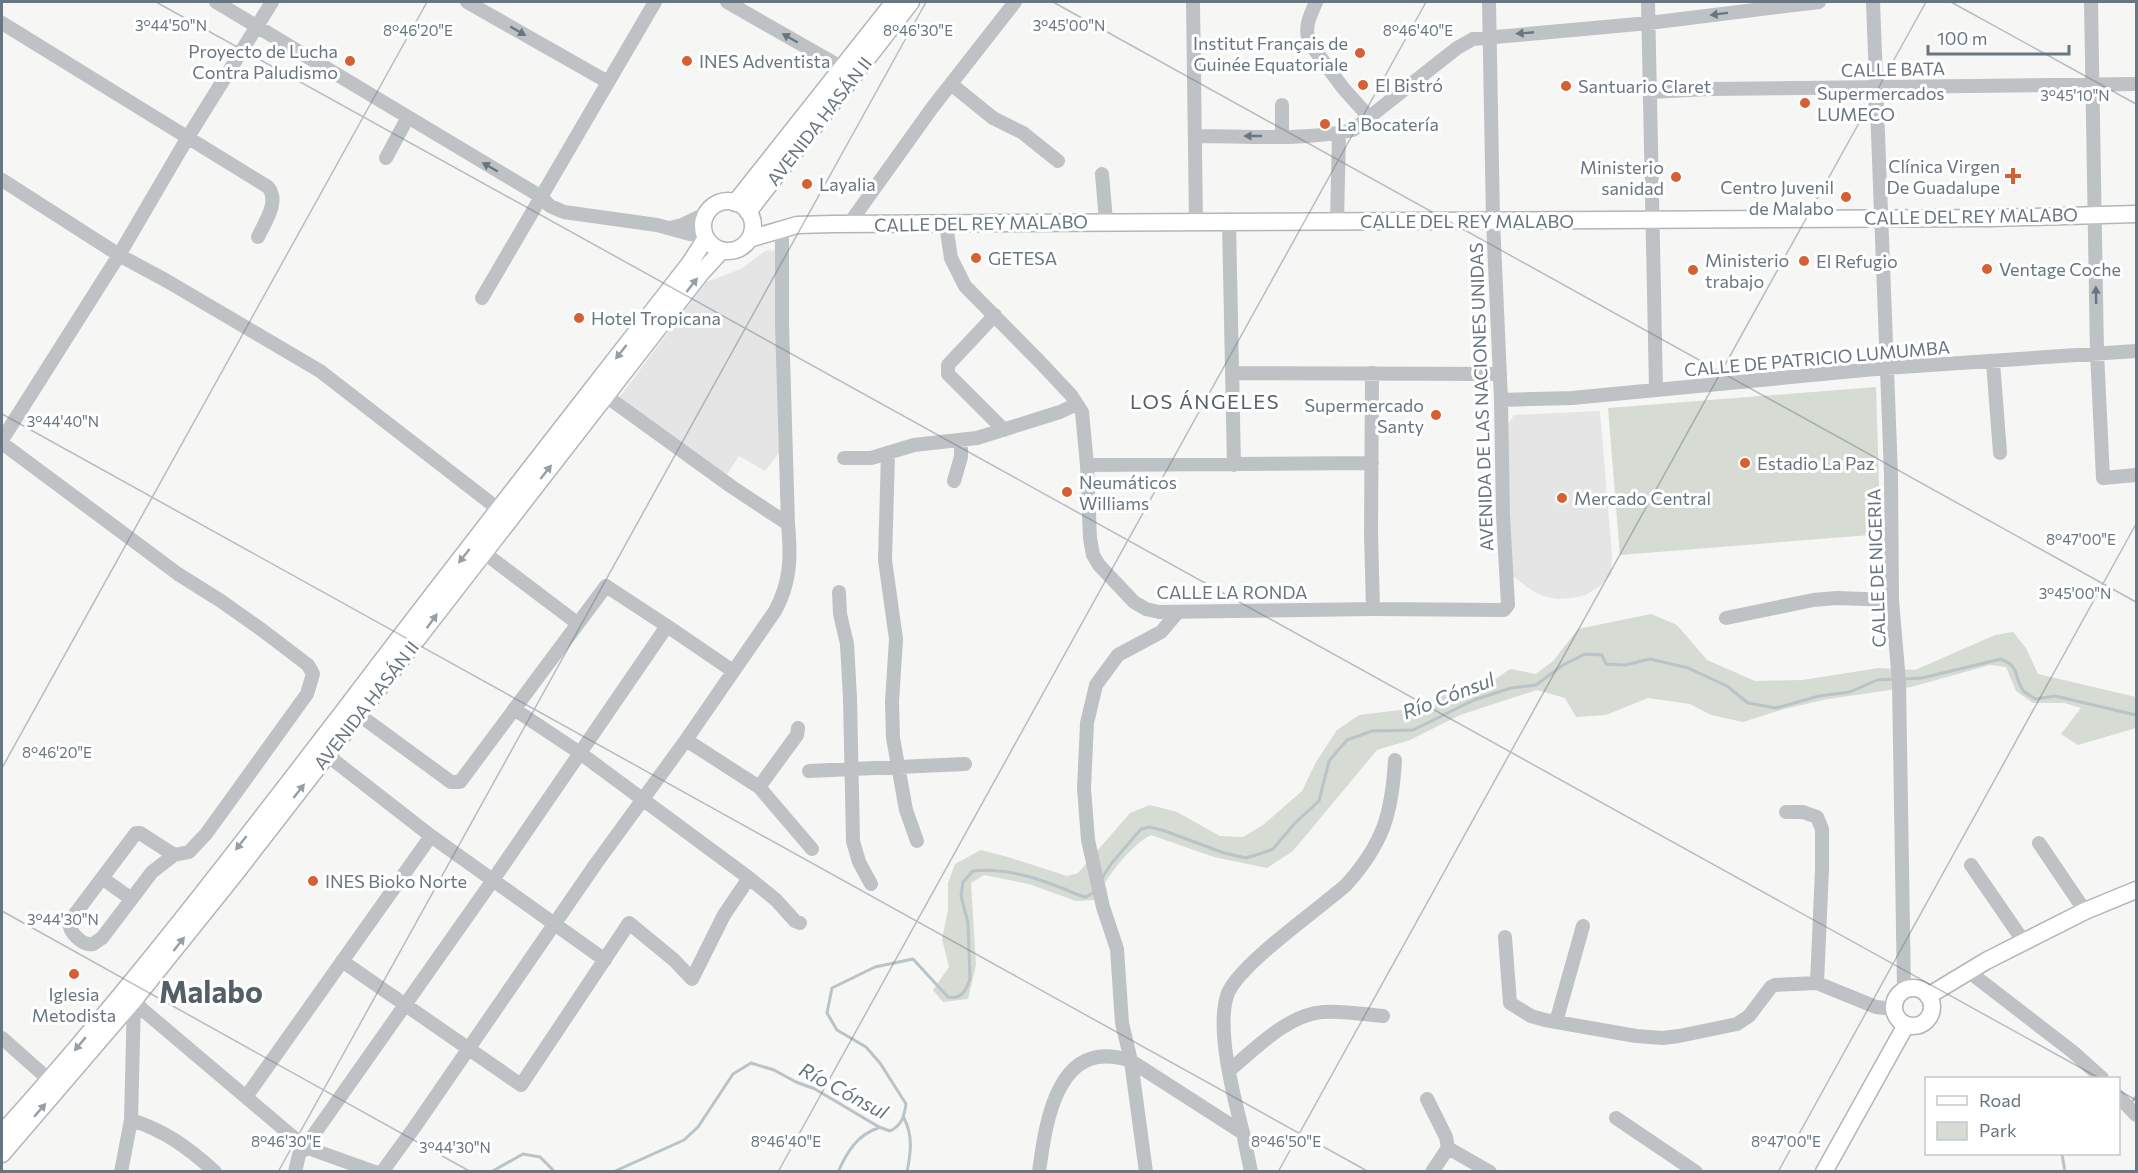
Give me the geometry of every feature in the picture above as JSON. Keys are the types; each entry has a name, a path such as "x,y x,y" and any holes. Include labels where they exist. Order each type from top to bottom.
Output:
{"main road":[{"name":"AVENIDA HASÁN II","path":"745,211 840,67 894,2"},
{"name":"AVENIDA HASÁN II","path":"745,211 911,2"},
{"path":"722,202 745,211 753,226 749,239 737,249 722,250 706,237 703,224 711,208 722,202"},
{"name":"CALLE DEL REY MALABO","path":"745,211 784,222 790,227"},
{"name":"CALLE DEL REY MALABO","path":"749,239 790,227 849,224 1992,218 2136,214"},
{"name":"AVENIDA HASÁN II","path":"129,995 354,710 504,514 690,263 706,237"},
{"name":"AVENIDA HASÁN II","path":"2,1154 54,1084 327,755 354,710 483,552 504,514 606,396 701,273 722,250"},
{"path":"1928,996 1968,971 2024,942 2085,911 2136,890"},
{"path":"1917,989 1928,996 1932,1007 1928,1019 1918,1026 1906,1025 1896,1016 1894,1010 1896,998 1904,990 1917,989"},
{"path":"1824,1172 1906,1025"},
{"name":"AVENIDA HASÁN II","path":"2,1133 54,1084"}],"street":[{"path":"216,2 540,196 550,206 564,212 670,228 706,237"},
{"path":"174,855 140,833 136,833 69,922 69,927 82,941 94,944 102,938 130,898 152,872 174,855 189,852 206,834 307,694 313,674 308,666 262,630 178,574 2,442 119,255 188,137 272,2"},
{"path":"467,2 608,82"},
{"path":"482,298 655,2"},
{"path":"728,2 840,67"},
{"path":"849,224 932,108 1015,2"},
{"path":"1193,2 1196,223"},
{"path":"1316,2 1306,25 1306,34 1313,50 1370,118"},
{"name":"AVENIDA DE LAS NACIONES UNIDAS","path":"1489,2 1493,220 1501,400 1504,555 1508,604 1504,610"},
{"path":"1648,2 1656,389"},
{"path":"1195,136 1282,136 1339,133 1353,130 1457,48 1473,39 1649,23 1819,2"},
{"name":"CALLE DE NIGERIA","path":"1873,2 1891,475 1893,600 1899,682 1904,990"},
{"path":"2091,2 2097,353 2103,478 2136,475"},
{"path":"2,23 268,187 274,193 274,200 258,237"},
{"path":"951,84 993,118 1023,133 1058,161"},
{"name":"CALLE BATA","path":"1650,92 1709,89 2136,84"},
{"path":"1282,105 1282,136"},
{"path":"386,158 408,117"},
{"path":"1337,222 1339,133"},
{"path":"1102,174 1106,221"},
{"path":"2,180 119,255 320,371 504,514"},
{"path":"670,228 707,213"},
{"path":"1229,222 1234,465"},
{"path":"844,458 871,458 914,445 961,441 1004,430 1060,412 1077,404 1040,362 965,286 951,258 946,225"},
{"path":"382,1172 686,740 775,610 786,588 790,546 782,323 790,227"},
{"path":"995,315 948,365 947,370 948,374 1004,430"},
{"name":"CALLE DE PATRICIO LUMUMBA","path":"1501,400 1572,398 1887,368 2136,351"},
{"path":"1994,362 2000,453"},
{"path":"1233,373 1500,374"},
{"path":"1372,373 1374,609"},
{"path":"606,396 732,487 788,524"},
{"name":"CALLE LA RONDA","path":"1077,404 1084,419 1090,538 1095,560 1140,607 1159,612 1504,610"},
{"path":"954,480 961,457 961,441"},
{"path":"888,454 885,560 896,639 892,702 893,738 906,810 917,841"},
{"path":"1087,465 1372,463"},
{"path":"483,552 577,623"},
{"path":"354,710 451,782 460,782 606,586 733,670"},
{"path":"839,592 840,614 847,644 853,841 859,862 871,884"},
{"path":"1726,618 1813,600 1837,598 1893,600"},
{"path":"1159,612 1161,632"},
{"path":"1146,1172 1131,1061 1122,1023 1117,948 1103,907 1088,840 1084,788 1087,723 1096,686 1118,656 1161,632 1178,612"},
{"path":"295,1172 299,1155 493,880 667,626"},
{"path":"514,709 643,799 776,900 795,921 800,923"},
{"path":"759,786 796,735 798,728"},
{"path":"686,740 759,786 812,849"},
{"path":"327,755 431,836 605,960"},
{"path":"1251,1172 1229,1071 1224,1020 1229,991 1234,982 1258,959 1356,874 1377,842 1386,822 1393,793 1395,760"},
{"path":"809,771 965,764"},
{"path":"1786,812 1803,812 1817,817 1822,829 1817,983"},
{"path":"246,1096 431,836"},
{"path":"2039,843 2085,911"},
{"path":"1971,865 2024,942"},
{"path":"102,878 130,898"},
{"path":"342,961 521,1085 629,923 674,960 692,979 723,915 748,878"},
{"path":"1556,1022 1583,926"},
{"path":"1505,937 1510,1003 1531,1016 1556,1022 1636,1036 1663,1038 1679,1036 1737,1024 1749,1016 1775,985 1817,983 1866,1004 1894,1010"},
{"path":"1968,971 2073,1052 2101,1077"},
{"path":"129,995 305,1147 375,1172"},
{"path":"121,1172 131,1120 129,995"},
{"path":"1229,1071 1273,1035 1304,1016 1322,1012 1383,1016"},
{"path":"2,1038 54,1084"},
{"path":"1039,1172 1045,1131 1057,1094 1071,1070 1092,1057 1118,1057 1131,1061 1244,1133"},
{"path":"1427,1099 1446,1137 1448,1148 1432,1172"},
{"path":"1616,1118 1696,1172"},
{"path":"131,1120 155,1128 177,1140 215,1172"},
{"path":"1448,1148 1490,1172"}],"shaded area":[{"path":"777,250 784,447 765,471 739,456 726,476 618,399 706,282 741,269 765,251"},
{"name":"Mercado Central","path":"1600,411 1612,555 1611,574 1600,586 1586,595 1557,599 1543,596 1510,574 1507,426 1514,415"}],"green space":[{"name":"Estadio La Paz","path":"1876,387 1880,517 1869,518 1870,535 1620,555 1608,408"},
{"path":"1651,614 1677,625 1707,660 1755,681 1802,680 1879,668 1915,670 1995,635 2013,632 2026,648 2038,674 2136,697 2136,728 2078,745 2061,734 2081,708 2064,703 2033,703 2016,691 2006,667 1990,665 1911,687 1828,699 1784,709 1743,722 1711,715 1690,704 1648,698 1606,715 1576,717 1565,698 1537,690 1460,715 1410,740 1377,750 1293,851 1267,868 1214,857 1151,835 1126,855 1094,900 1076,901 1029,884 984,875 971,883 976,965 968,999 943,1002 933,990 949,967 942,939 948,910 948,883 955,864 981,850 1067,876 1078,873 1130,813 1150,805 1177,812 1220,836 1243,837 1263,825 1302,791 1316,762 1337,730 1359,715 1416,708 1467,684 1497,678 1510,669 1536,674 1553,661 1578,629"}],"waterway":[{"name":"Río Cónsul","path":"1102,878 1141,829 1150,827 1224,853 1246,858 1273,849 1295,823 1319,801 1329,761 1347,740 1372,731 1413,730 1474,700 1511,688 1536,685 1563,665 1585,654 1602,655 1606,664 1625,665 1650,659 1688,668 1727,686 1748,703 1776,708 1819,696 1850,692 1877,680 1894,679"},
{"name":"Río Cónsul","path":"1903,679 1922,678 2001,659 2011,665 2024,691 2035,699 2055,696 2136,715"},
{"name":"Río Cónsul","path":"613,1172 684,1140 698,1127 733,1074 751,1063 774,1070 815,1089 879,1127 890,1131 894,1129 902,1120 906,1104 880,1063 866,1047 837,1030 827,1013 832,988 875,967 913,959 948,997 960,996 970,979 968,923 961,896 963,882 973,871 1017,874 1038,879 1086,897 1094,892"},
{"path":"2130,1104 2136,1097"},
{"path":"904,1118 909,1131 910,1144 907,1172"},
{"path":"838,1172 858,1140 878,1128"},
{"name":"Río Cónsul","path":"491,1172 523,1154 540,1157 555,1172"},
{"path":"2062,1155 2065,1172"}],"place":[{"name":"Institut Français de Guinée Equatoriale","path":"1360,53"},
{"name":"Proyecto de Lucha Contra Paludismo","path":"350,61"},
{"name":"INES Adventista","path":"687,61"},
{"name":"El Bistró","path":"1363,85"},
{"name":"Santuario Claret","path":"1566,86"},
{"name":"Supermercados LUMECO","path":"1805,103"},
{"name":"La Bocatería","path":"1325,124"},
{"name":"Clínica Virgen De Guadalupe","path":"2013,176"},
{"name":"Ministerio sanidad","path":"1676,177"},
{"name":"Layalia","path":"807,184"},
{"name":"Centro Juvenil de Malabo","path":"1846,197"},
{"name":"GETESA","path":"976,258"},
{"name":"El Refugio","path":"1804,261"},
{"name":"Ventage Coche","path":"1987,269"},
{"name":"Ministerio trabajo","path":"1693,270"},
{"name":"Hotel Tropicana","path":"579,318"},
{"name":"Supermercado Santy","path":"1436,415"},
{"name":"Estadio La Paz","path":"1745,463"},
{"name":"Neumáticos Williams","path":"1067,492"},
{"name":"Mercado Central","path":"1562,498"},
{"name":"INES Bioko Norte","path":"313,881"},
{"name":"Iglesia Metodista","path":"74,974"}],"district":[{"name":"LOS ÁNGELES","path":"1205,401"},
{"name":"Malabo","path":"211,990"}]}
